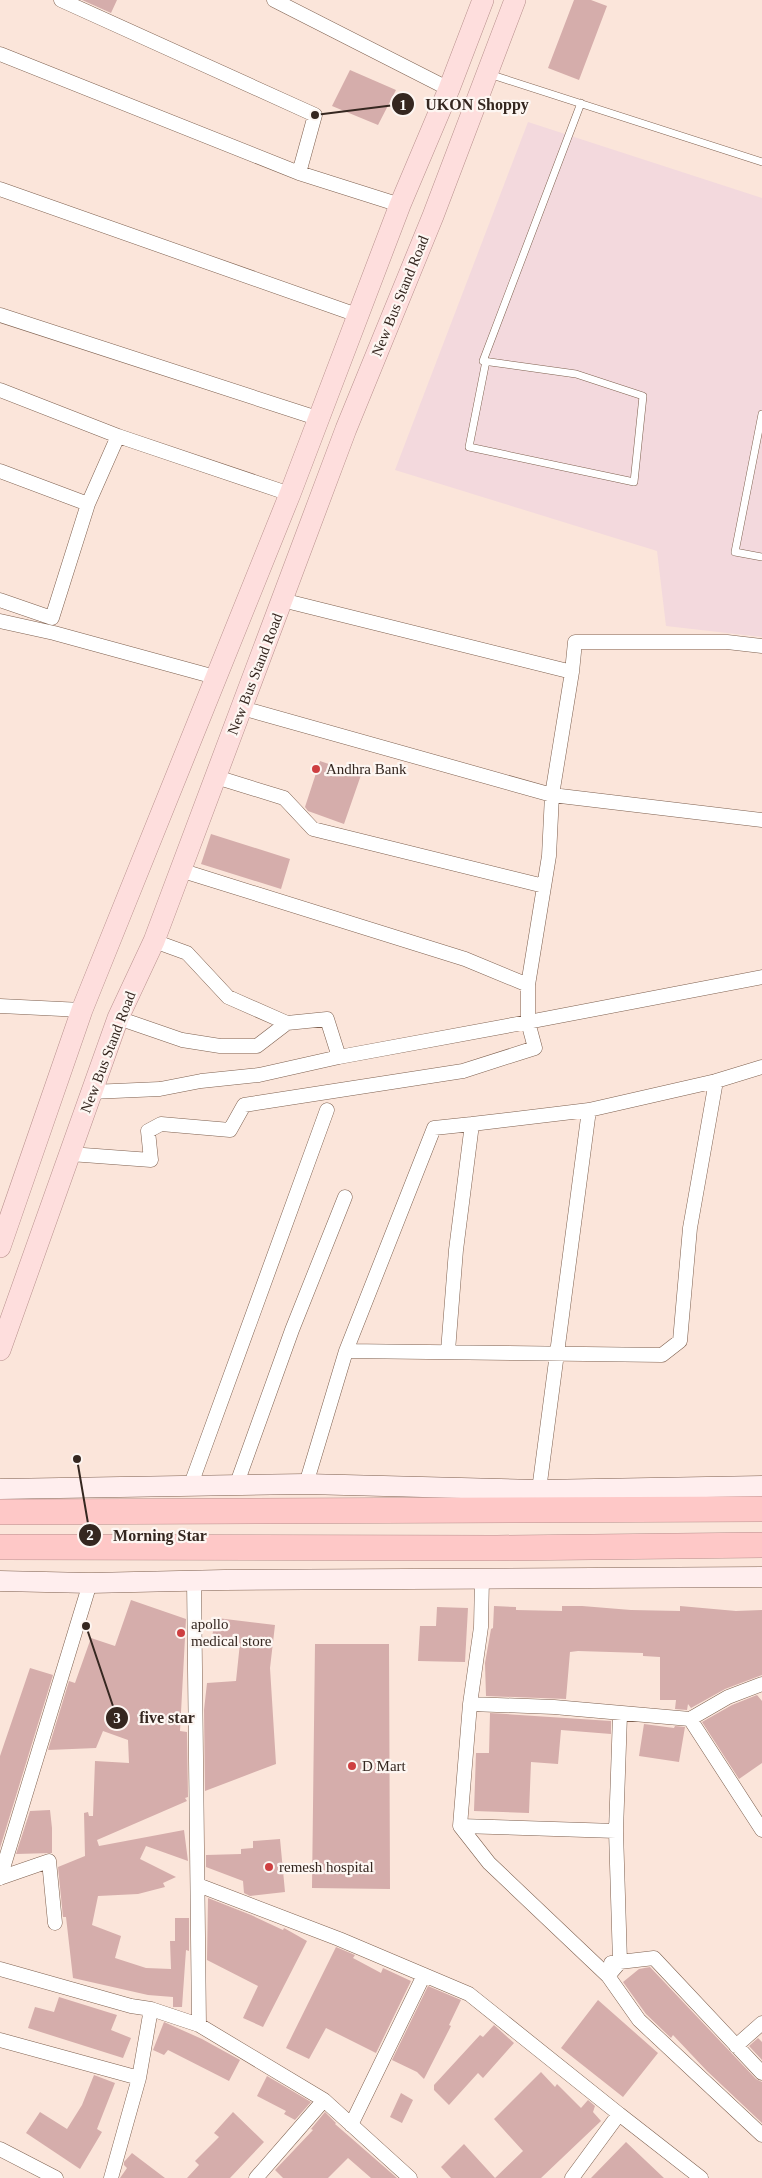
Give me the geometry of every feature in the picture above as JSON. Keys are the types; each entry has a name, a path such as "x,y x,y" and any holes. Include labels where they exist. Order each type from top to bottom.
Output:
{"highway":[{"path":"0,1512 762,1509"},
{"path":"0,1547 497,1548 762,1545"}],"main road":[{"name":"New Bus Stand Road","path":"0,1247 82,1010 320,419 400,205 449,89 483,0"},
{"name":"New Bus Stand Road","path":"0,1350 118,1018 154,941 282,600 433,216 514,0"},
{"path":"360,316 388,327"}],"street":[{"path":"60,0 315,115 299,173"},
{"path":"274,0 449,89"},
{"path":"0,54 299,173 400,205"},
{"path":"0,189 360,316"},
{"path":"0,314 320,419"},
{"path":"0,390 118,436 290,494"},
{"path":"0,600 52,618 88,504 118,436"},
{"path":"0,471 88,504"},
{"path":"282,600 572,672"},
{"path":"0,621 54,633 215,677"},
{"path":"70,1154 151,1160 148,1131 161,1124 230,1130 244,1105 462,1071 535,1048 528,1022 528,985 549,856 552,794 572,672 575,642 727,642 762,646"},
{"path":"242,708 552,794 762,820"},
{"path":"216,777 284,798 313,829 544,886"},
{"path":"180,870 465,959 528,985"},
{"path":"154,941 187,953 228,997 287,1023 327,1019 339,1057"},
{"path":"91,1092 160,1089 201,1081 259,1075 339,1057 762,977"},
{"path":"0,1006 82,1010"},
{"path":"118,1018 182,1040 220,1046 257,1046 287,1023"},
{"path":"306,1484 346,1350 434,1128 589,1110 716,1081 762,1067"},
{"path":"346,1350 558,1355 662,1355 680,1342 690,1228 716,1081"},
{"path":"190,1487 327,1110"},
{"path":"539,1490 589,1110"},
{"path":"448,1352 456,1250 472,1124"},
{"path":"236,1486 292,1330 345,1197"},
{"path":"0,1489 306,1484 539,1490 762,1486"},
{"path":"0,1581 90,1583 194,1580 762,1576"},
{"path":"482,1578 481,1627 470,1704 460,1826 489,1863 608,1976 639,2020 762,2135"},
{"path":"194,1580 199,2025"},
{"path":"0,1878 90,1583"},
{"path":"470,1704 554,1708 620,1715 690,1719 728,1697 762,1684"},
{"path":"608,1976 620,1962 616,1831 620,1715"},
{"path":"690,1719 762,1830"},
{"path":"460,1826 616,1831"},
{"path":"0,1878 49,1861 55,1923"},
{"path":"198,1885 469,1994 701,2178"},
{"path":"597,1965 654,1958 762,2073"},
{"path":"0,1969 131,2006 150,2009 199,2025 324,2100 410,2178"},
{"path":"351,2125 424,1975"},
{"path":"111,2178 139,2078 150,2009"},
{"path":"736,2046 762,2023"},
{"path":"0,2040 139,2078"},
{"path":"256,2178 324,2100"},
{"path":"572,2178 619,2114"},
{"path":"0,2149 56,2178"}],"lane":[{"path":"486,74 762,162"},
{"path":"486,361 576,374 643,396 634,482 469,447 486,361 483,361 581,103"},
{"path":"762,414 735,552 762,557"}],"shaded area":[{"path":"528,122 762,198 762,637 666,626 657,551 395,470"}],"building":[{"path":"82,0 117,0 111,13"},
{"path":"574,0 591,0 607,6 579,80 548,68"},
{"path":"350,70 396,90 378,125 332,106"},
{"path":"320,761 361,775 344,824 308,811 305,807"},
{"path":"211,834 290,859 281,889 201,864"},
{"path":"131,1600 186,1619 180,1731 187,1732 188,1797 185,1798 187,1801 97,1840 99,1846 184,1830 188,1861 146,1846 140,1859 176,1877 163,1883 165,1887 138,1894 98,1896 92,1925 121,1936 115,1958 146,1968 171,1969 170,1941 175,1941 175,1918 189,1918 189,1951 186,1950 182,2007 173,2007 173,1997 148,1995 73,1978 66,1917 63,1917 58,1867 85,1856 84,1813 88,1812 89,1816 93,1816 95,1761 129,1763 128,1740 103,1731 96,1748 48,1750 69,1681 75,1683 91,1638 115,1646"},
{"path":"494,1606 516,1607 516,1610 562,1611 562,1606 680,1611 680,1606 736,1611 762,1610 762,1675 725,1689 691,1708 688,1704 687,1710 675,1709 676,1700 660,1700 660,1657 643,1656 643,1653 578,1651 570,1652 566,1699 486,1696 485,1663 491,1629 493,1628"},
{"path":"437,1607 468,1608 465,1662 418,1661 420,1626 436,1626"},
{"path":"217,1618 275,1625 270,1668 276,1764 205,1791 204,1710 207,1683 236,1681 240,1643 212,1641 214,1620 217,1621"},
{"name":"D Mart","path":"315,1644 389,1644 390,1889 312,1888"},
{"path":"30,1668 53,1675 0,1848 0,1756"},
{"path":"757,1695 762,1701 762,1763 739,1779 702,1722 732,1705"},
{"path":"490,1713 611,1721 611,1734 561,1730 558,1764 531,1762 529,1813 474,1811 476,1753 489,1753"},
{"path":"644,1724 674,1728 675,1726 685,1727 679,1762 639,1756"},
{"path":"50,1810 52,1853 16,1854 30,1811"},
{"path":"280,1839 285,1892 250,1896 244,1893 243,1881 206,1867 206,1855 241,1854 241,1849 253,1848 253,1841"},
{"path":"208,1898 283,1930 284,1928 307,1941 263,2027 243,2018 258,1986 207,1960"},
{"path":"336,1947 355,1955 353,1958 381,1973 383,1968 411,1981 376,2053 326,2028 309,2059 286,2048"},
{"path":"650,1967 756,2079 762,2082 762,2123 707,2071 673,2035 671,2038 646,2014 623,1982 639,1969"},
{"path":"428,1986 461,2000 449,2025 451,2026 424,2079 417,2072 392,2060"},
{"path":"59,1997 117,2015 111,2030 131,2038 123,2058 28,2028 35,2007 54,2012"},
{"path":"598,2000 658,2053 623,2097 561,2048"},
{"path":"164,2022 202,2039 240,2060 229,2081 168,2050 164,2055 153,2050"},
{"path":"494,2025 514,2043 483,2078 478,2073 449,2105 434,2090 434,2085 480,2035 483,2037"},
{"path":"758,2038 762,2042 762,2060 749,2046"},
{"path":"541,2072 555,2087 557,2084 581,2108 588,2100 595,2106 593,2112 601,2121 541,2178 495,2178 523,2151 494,2119"},
{"path":"94,2075 115,2083 97,2129 102,2132 80,2169 26,2133 40,2112 67,2129 82,2105"},
{"path":"267,2076 311,2102 295,2120 284,2114 286,2111 257,2096"},
{"path":"401,2093 413,2100 402,2123 390,2117"},
{"path":"233,2112 264,2142 230,2178 187,2178 199,2165 195,2161 219,2137 214,2133"},
{"path":"325,2112 335,2124 397,2178 371,2178 348,2158 328,2178 283,2178 275,2170 313,2130 311,2129"},
{"path":"626,2142 664,2178 591,2178"},
{"path":"464,2144 495,2178 451,2178 441,2167"},
{"path":"132,2153 165,2178 120,2178 127,2168 124,2162"}],"place":[{"name":"UKON Shoppy","path":"315,115"},
{"name":"Andhra Bank","path":"316,769"},
{"name":"Morning Star","path":"77,1459"},
{"name":"five star","path":"86,1626"},
{"name":"apollo medical store","path":"181,1633"},
{"name":"D Mart","path":"352,1766"},
{"name":"remesh hospital","path":"269,1867"}]}
